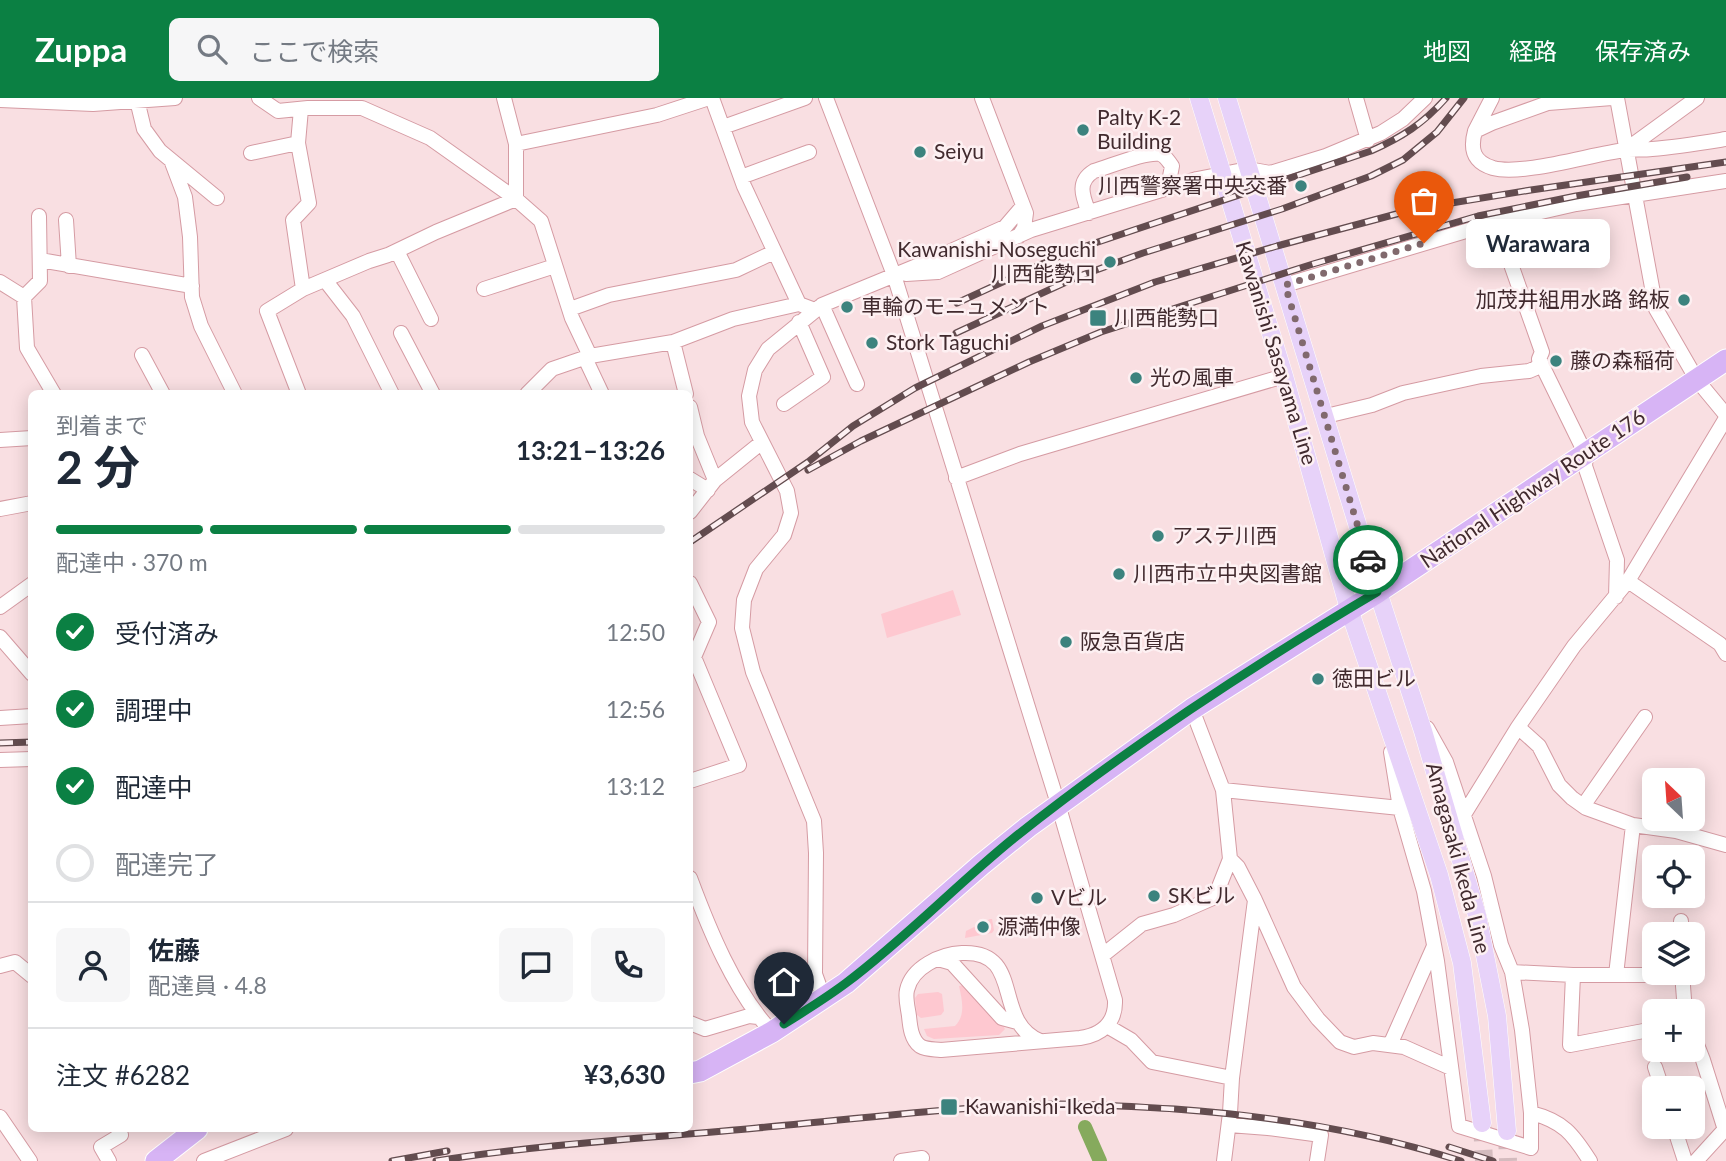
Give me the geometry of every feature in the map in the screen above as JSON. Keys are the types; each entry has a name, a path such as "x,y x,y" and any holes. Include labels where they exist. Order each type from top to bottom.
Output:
{"highway":[{"name":"National Highway Route 176","path":"693,1072 700,1071 765,1024 824,999 870,964 981,865 1058,804 1192,709 1377,592 1726,360"},
{"path":"156,1161 193,1132"}],"main road":[{"name":"Kawanishi Sasayama Line","path":"1199,98 1284,376 1349,609"},
{"name":"Kawanishi Sasayama Line","path":"1227,98 1326,416 1377,592"},
{"name":"Amagasaki Ikeda Line","path":"1377,592 1417,711 1477,915 1497,1016 1507,1131"},
{"name":"Amagasaki Ikeda Line","path":"1349,609 1439,875 1462,963 1482,1123"}],"street":[{"path":"0,100 93,104 175,98"},
{"path":"259,98 278,111 310,105 362,108 430,138 516,199 541,221 572,318 600,390"},
{"path":"503,98 516,144 516,199"},
{"path":"516,144 657,115 711,98 741,177 799,304"},
{"path":"723,127 805,98"},
{"path":"826,98 894,275 1058,804 1115,1000 1112,1018 1107,1026 1089,1037 1040,1041 941,1049 928,1049 916,1041 910,1027 906,992 915,974 936,959 960,953 975,954 996,963 1002,973 1017,1022 1027,1034 1040,1041"},
{"path":"982,98 1024,210 1024,228 1019,236"},
{"path":"1356,98 1368,140"},
{"path":"894,275 938,272 1049,224 1168,187 1248,169 1270,173 1368,140 1403,119 1425,98"},
{"path":"1492,98 1471,145 1474,156 1491,167 1505,169 1542,165 1627,149 1649,150 1726,139"},
{"path":"1475,131 1548,103 1612,98"},
{"path":"1463,816 1518,727 1574,646 1628,581 1726,417 1697,380 1656,309 1618,98"},
{"path":"1627,149 1697,98"},
{"path":"137,100 144,129 160,152 217,198"},
{"path":"303,289 293,219 309,203 298,143 310,105"},
{"path":"251,153 298,143"},
{"path":"741,177 808,152"},
{"path":"1089,213 1082,194 1082,183 1086,176 1094,172 1157,154 1166,157 1172,166 1168,187"},
{"path":"171,160 186,197 192,297 201,326 233,390"},
{"path":"1285,285 1496,222 1634,194 1726,181"},
{"path":"297,390 267,311 325,279 516,199"},
{"path":"824,999 815,974 814,821 753,672 742,628 744,600 755,569 784,535 791,513 787,491 752,422 749,396 755,370 768,349 819,307 1005,227 1024,210"},
{"path":"1024,210 1033,219 1049,224"},
{"path":"38,216 40,281 24,297 27,348 52,390"},
{"path":"66,220 69,266"},
{"path":"1496,222 1542,352 1541,362 1586,455 1586,466 1617,560 1616,597"},
{"path":"397,251 431,319"},
{"path":"570,309 609,295 736,270 774,252"},
{"path":"40,260 192,286"},
{"path":"484,289 555,265"},
{"path":"325,279 353,316 390,390"},
{"path":"0,282 24,297"},
{"path":"531,390 552,369 588,357 673,342 733,320 799,304 819,307"},
{"path":"819,307 857,384"},
{"path":"784,404 823,377 799,322"},
{"path":"401,333 431,390"},
{"path":"673,342 685,390"},
{"path":"142,355 161,390"},
{"path":"1326,416 1372,405 1403,393 1481,376 1529,371 1541,362"},
{"path":"956,478 1020,454 1284,376"},
{"path":"693,419 712,485"},
{"path":"0,440 28,438"},
{"path":"693,508 712,485 761,443"},
{"path":"693,480 712,485"},
{"path":"0,509 28,504"},
{"path":"1628,581 1720,644 1726,654"},
{"path":"0,607 28,587"},
{"path":"693,589 709,622 693,657"},
{"path":"0,637 28,669"},
{"path":"693,661 739,765 693,780"},
{"path":"1103,955 1142,924 1174,915 1215,897 1230,859 1223,790 1192,709"},
{"path":"1385,718 1400,808 1424,891 1434,946 1459,1126 1531,1148 1531,1113 1522,1030 1512,972 1501,945 1484,876 1446,762 1417,711"},
{"path":"0,718 28,716"},
{"path":"1583,806 1645,717"},
{"path":"1518,727 1539,746 1559,785 1583,806 1633,825 1676,831 1726,845"},
{"path":"0,760 28,760"},
{"path":"1223,790 1400,808"},
{"path":"1616,975 1633,825"},
{"path":"1230,859 1238,866 1294,987 1340,1042 1354,1047 1373,1043 1405,1047 1451,1068"},
{"path":"693,885 720,950 765,1024"},
{"path":"1224,1161 1255,900"},
{"path":"1390,1045 1434,946"},
{"path":"936,959 952,963 1002,1018 1017,1022"},
{"path":"0,966 15,962 28,973"},
{"path":"1512,972 1642,975"},
{"path":"1573,975 1570,1045 1642,1030"},
{"path":"693,1024 705,1029 749,1016 765,1024"},
{"path":"1107,1026 1131,1040 1152,1062 1232,1078"},
{"path":"1696,1161 1725,1129 1704,1062"},
{"path":"1655,1067 1658,1076"},
{"path":"1531,1113 1565,1127 1590,1161"},
{"path":"0,1117 30,1161"},
{"path":"1228,1125 1321,1135 1317,1161"},
{"path":"109,1161 102,1147 121,1135 120,1132"},
{"path":"204,1161 278,1132"},
{"path":"1678,1139 1685,1161"},
{"path":"901,1161 921,1156"}],"shaded area":[{"path":"953,590 961,615 887,638 881,614"},
{"path":"990,919 994,930 992,933 965,938 966,931"},
{"path":"964,985 984,1010 1005,1029 999,1035 934,1039 927,1036 924,1029 955,1026 958,1022 962,1007 959,986"},
{"path":"918,994 942,994 944,1011 941,1015 921,1018 917,1015 915,998"}],"waterway":[{"path":"1085,1127 1100,1161"}],"tunnel":[{"path":"1482,1123 1484,1161"},
{"path":"1507,1131 1508,1161"}],"railway":[{"path":"957,303 1068,252 1371,151 1412,129 1446,98"},
{"path":"956,333 1077,277 1282,209 1371,176 1403,160 1437,132 1464,98"},
{"path":"693,540 808,462 853,426 915,388 1042,326 1155,282 1415,209 1726,162"},
{"path":"808,470 861,441 1029,362 1101,332 1313,264 1478,216 1687,177"},
{"path":"0,743 28,742"},
{"path":"436,1161 516,1150 945,1110 1058,1104 1175,1109 1320,1126 1390,1141 1461,1161"},
{"path":"1449,1147 1493,1161"},
{"path":"392,1161 447,1151"}],"way so far":[{"path":"1368,560 1285,285 1424,243"}],"place":[{"name":"Palty K-2 Building","path":"1083,130"},
{"name":"Seiyu","path":"920,152"},
{"name":"川西警察署中央交番","path":"1301,186"},
{"name":"Warawara","path":"1424,243"},
{"name":"Kawanishi-Noseguchi 川西能勢口","path":"1110,262"},
{"name":"加茂井組用水路 銘板","path":"1684,300"},
{"name":"車輪のモニュメント","path":"847,307"},
{"name":"川西能勢口","path":"1098,318"},
{"name":"Stork Taguchi","path":"872,343"},
{"name":"藤の森稲荷","path":"1556,361"},
{"name":"光の風車","path":"1136,378"},
{"name":"アステ川西","path":"1158,536"},
{"name":"川西市立中央図書館","path":"1119,574"},
{"name":"阪急百貨店","path":"1066,642"},
{"name":"徳田ビル","path":"1318,679"},
{"name":"SKビル","path":"1154,896"},
{"name":"Vビル","path":"1037,898"},
{"name":"源満仲像","path":"983,927"},
{"name":"Kawanishi-Ikeda","path":"949,1107"}],"route":[{"path":"784,1024 824,999 870,964 981,865 1058,804 1192,709 1377,592 1368,560"}]}
